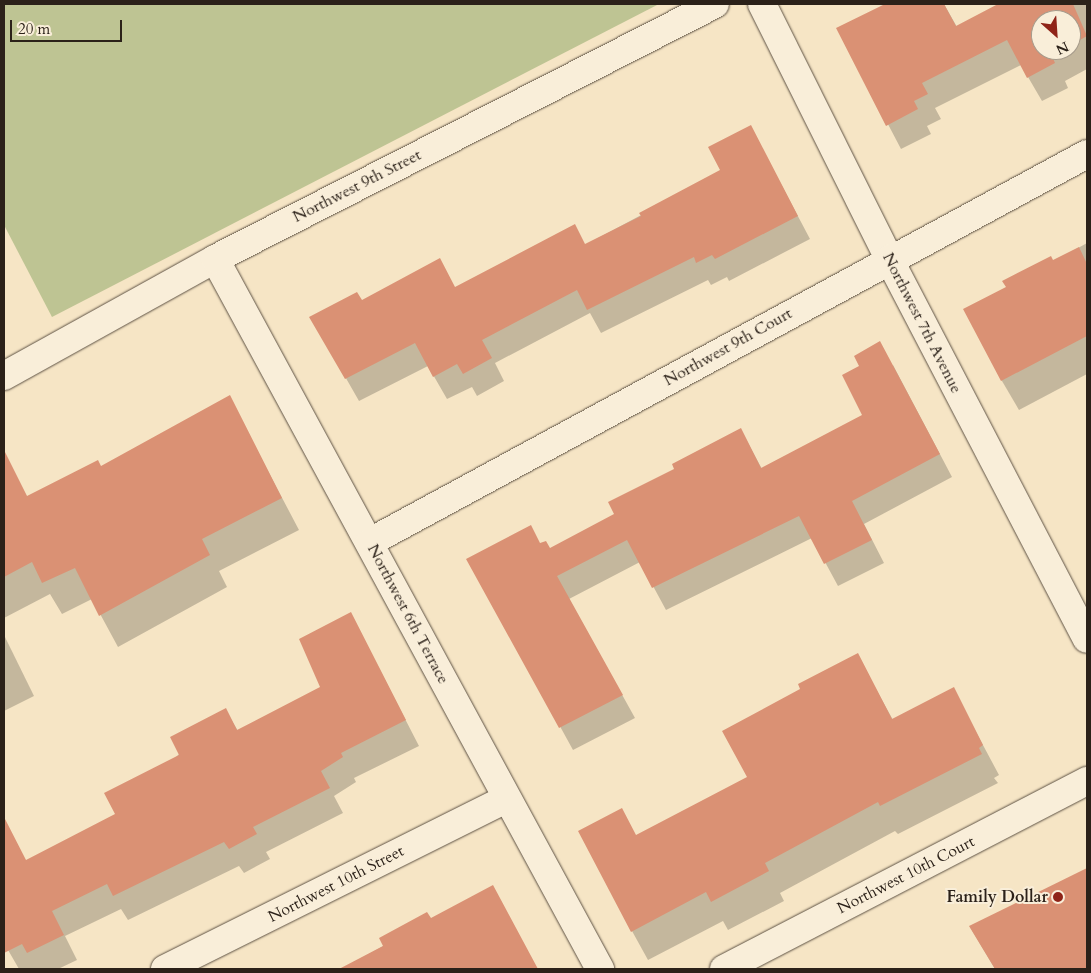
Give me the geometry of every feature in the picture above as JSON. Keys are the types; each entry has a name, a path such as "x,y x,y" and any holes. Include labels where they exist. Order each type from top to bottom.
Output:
{"street":[{"name":"Northwest 9th Street","path":"4,376 214,259 715,4"},
{"name":"Northwest 7th Avenue","path":"762,4 889,259 1087,639"},
{"name":"Northwest 9th Court","path":"370,542 889,259 1087,154"},
{"name":"Northwest 6th Terrace","path":"214,259 370,542 506,799 600,969"},
{"name":"Northwest 10th Court","path":"724,969 1087,781"},
{"name":"Northwest 10th Street","path":"165,969 506,799"}],"green space":[{"path":"4,4 659,4 52,317 4,225"}],"building":[{"path":"885,4 944,4 956,26 998,4 1073,4 1076,10 1031,10 1031,60 1054,60 1055,63 1027,78 1007,40 922,83 928,94 914,101 918,109 886,126 836,28"},
{"path":"1081,22 1087,36 1081,39"},
{"path":"751,125 798,216 715,259 712,255 696,263 694,257 587,310 577,290 482,340 492,358 463,374 457,364 433,377 415,343 345,379 309,317 357,292 362,300 440,258 455,287 575,224 585,244 641,216 639,213 720,170 708,147"},
{"path":"1079,247 1087,264 1087,336 1001,381 963,309 1006,287 1002,281 1051,256 1053,260"},
{"path":"880,341 940,454 852,501 872,540 824,564 799,516 652,588 627,540 557,576 623,695 559,728 466,559 531,525 540,543 546,541 550,548 614,514 608,502 674,469 672,464 741,428 761,468 862,415 842,375 859,366 854,356"},
{"path":"230,395 282,498 202,539 210,555 99,616 75,568 42,583 32,562 4,577 4,450 27,496 98,460 101,466"},
{"path":"351,612 406,720 341,753 343,757 321,771 330,788 253,827 257,834 229,849 224,842 113,896 107,884 52,911 64,935 27,953 22,944 4,953 4,817 26,860 115,814 104,793 179,755 170,737 226,708 237,730 320,687 299,639"},
{"path":"858,653 892,719 954,687 983,745 979,748 982,754 880,806 878,802 765,863 769,871 711,902 706,892 631,932 578,831 622,808 636,835 747,777 722,731 800,689 798,684"},
{"name":"Family Dollar","path":"1087,868 1087,969 995,969 969,926"},
{"path":"493,885 538,969 339,969 383,946 379,938 427,912 431,918"}],"place":[{"name":"Family Dollar","path":"1058,897"}]}
